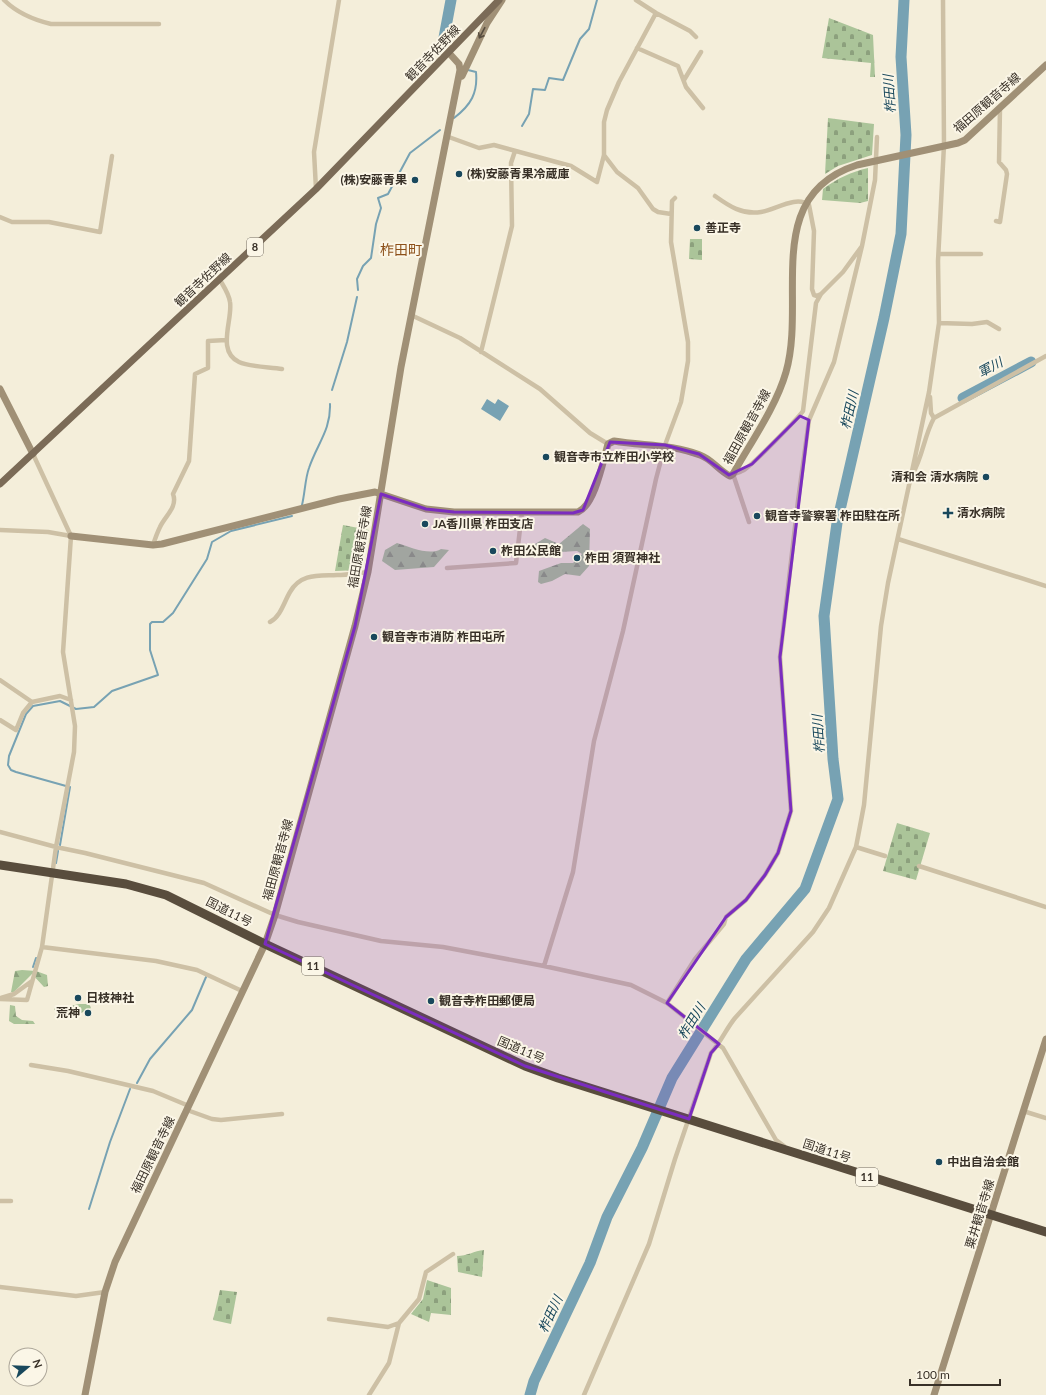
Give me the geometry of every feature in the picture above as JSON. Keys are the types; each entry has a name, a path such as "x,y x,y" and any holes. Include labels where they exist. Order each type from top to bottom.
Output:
{"highway":[{"name":"国道11号","path":"0,865 126,884 166,895 265,944 525,1066 792,1153 1046,1232"}],"main road":[{"name":"観音寺佐野線","path":"0,484 316,189 501,0"},
{"path":"456,89 474,47 501,0"},
{"path":"71,536 153,545 339,499 375,492 381,494 411,315 460,70 459,64 449,53"},
{"name":"福田原観音寺線","path":"85,1395 105,1292 115,1262 265,944 275,915 355,626 368,572 381,494 426,509 454,512 573,513 583,510 592,495 608,444 614,441 665,445 699,454 710,459 728,475 733,474 774,400 787,370 792,335 795,233 799,216 818,186 842,170 965,140 1043,70 1046,65"},
{"path":"0,389 33,454"},
{"name":"粟井観音寺線","path":"934,1395 1046,1039"}],"street":[{"path":"4,0 18,12 39,22 51,24 159,24"},
{"path":"316,189 314,152 339,0"},
{"path":"636,0 656,13 690,31 696,37"},
{"path":"584,1395 649,1244 711,1053 719,1044 726,1030 735,1018 813,932 825,914 844,878 856,847 864,805 881,626 888,583 929,392 939,323 938,254 944,145 943,0"},
{"path":"446,136 479,148 494,146 571,166 597,182 604,155 604,122 607,110 619,82 656,13"},
{"path":"637,48 678,66 686,87 703,108"},
{"path":"684,80 701,52"},
{"path":"996,221 1000,222 1007,174 1006,170 999,162 1000,108"},
{"path":"667,1003 695,959 724,924 726,917 746,900 765,876 778,853 791,811 780,657 798,501 809,420 834,362 872,200 877,137"},
{"path":"480,352 512,226 512,163 515,151"},
{"path":"604,155 617,172 638,188 653,209 658,212 671,214"},
{"path":"0,217 12,222 49,222 100,232 112,156"},
{"path":"715,196 732,208 760,213 785,204 806,203 809,205 814,231 812,290 814,295 817,296 821,294"},
{"path":"544,966 573,872 594,741 623,631 641,543 665,445 681,402 688,361 688,342 671,242 672,201 675,198"},
{"path":"749,522 733,474 743,471 752,464 788,426 800,416 803,411 816,303 821,294 843,272 862,246"},
{"path":"938,254 981,254"},
{"path":"220,280 230,303 226,340 231,354 240,363 282,369"},
{"path":"411,315 460,338 540,389 590,433 608,444"},
{"path":"939,323 972,324 987,322 999,329"},
{"path":"153,545 160,527 173,507 175,499 173,494 189,461 195,374 208,368 208,341 226,340"},
{"path":"910,478 917,466 926,432 934,418 1046,356"},
{"path":"929,392 931,413 934,418"},
{"path":"800,416 809,420"},
{"path":"0,999 27,1000 42,947 56,847 74,752 75,726 63,652 71,536 33,454"},
{"path":"447,568 516,563 522,512"},
{"path":"0,530 48,532 71,536"},
{"path":"898,539 1046,586"},
{"path":"270,622 276,619 291,590 297,583 312,576 323,574 332,575 368,572"},
{"path":"0,680 32,702"},
{"path":"0,720 16,730 23,713 32,702 60,696 71,700"},
{"path":"0,833 14,835 56,847 204,883 275,915 298,922 381,941 443,947 544,966 631,985 667,1003 723,1048 776,1140 792,1153"},
{"path":"856,847 885,856"},
{"path":"919,866 1046,907"},
{"path":"42,947 156,962 197,970 242,991"},
{"path":"0,999 14,994 32,980"},
{"path":"31,1065 68,1071 153,1091 212,1119 221,1120 282,1114"},
{"path":"1023,1111 1046,1118"},
{"path":"0,1201 11,1201"},
{"path":"369,1395 389,1363 399,1323 419,1300 426,1272 453,1254"},
{"path":"0,1287 76,1296 105,1292"},
{"path":"329,1319 388,1327 399,1323"}],"highlighted area":[{"path":"800,416 809,420 780,657 791,811 778,853 765,875 746,900 726,917 667,1003 719,1044 711,1053 689,1119 525,1066 265,944 355,626 381,494 426,509 454,512 573,513 583,510 610,442 665,445 699,454 729,475 752,464"}],"green space":[{"path":"829,18 873,35 875,77 870,77 871,63 822,58"},
{"path":"828,118 874,124 872,155 838,166 825,174"},
{"path":"868,168 868,201 860,203 822,200 823,189 845,176"},
{"path":"690,239 702,239 702,260 689,259"},
{"path":"583,524 590,529 589,566 580,576 565,574 552,581 541,584 538,582 539,571 561,563 573,563 582,554 577,551 561,552 555,547 542,554 531,552 535,544 545,538 559,544"},
{"path":"343,525 369,530 361,570 335,571"},
{"path":"397,543 414,549 431,552 441,549 449,550 434,567 395,570 382,561 385,550"},
{"path":"897,823 930,833 916,880 883,871"},
{"path":"15,971 36,971 47,975 48,986 44,987 32,974 14,992 11,992"},
{"path":"79,1004 89,1004 91,1008 69,1019 60,1019 54,1009 58,1005 66,1007"},
{"path":"10,1005 15,1006 16,1016 22,1020 33,1021 35,1024 14,1024 9,1021"},
{"path":"484,1250 482,1277 458,1272 457,1256"},
{"path":"427,1280 451,1288 451,1315 431,1313 429,1322 411,1314 423,1299"},
{"path":"220,1290 237,1292 231,1324 213,1320"}],"water":[{"path":"487,399 495,404 498,399 509,406 500,421 481,409"}],"waterway":[{"path":"443,43 451,0"},
{"path":"522,126 529,114 533,89 545,90 549,78 563,80 580,39 589,29 597,0"},
{"name":"柞田川","path":"530,1395 534,1381 590,1263 607,1217 642,1148 672,1078 746,959 805,889 838,799 833,759 824,616 837,523 884,318 901,234 906,135 901,57 904,0"},
{"path":"454,118 469,103 476,86 476,72 468,70"},
{"path":"358,290 357,279 363,266 371,258 376,224 381,208 378,198 388,194 410,153 440,130"},
{"path":"332,390 347,342 357,297"},
{"name":"軍川","path":"963,398 1031,362"},
{"path":"302,505 308,472 312,459 326,429 330,413 330,404"},
{"path":"66,786 16,772 11,770 8,765 9,756 26,714 33,706 60,701 76,709 94,707 112,691 158,675 150,650 150,624 152,622 163,622 173,613 207,559 212,542 231,531 292,516"},
{"path":"60,845 70,787"},
{"path":"56,863 58,851"},
{"path":"33,967 36,958"},
{"path":"137,1083 150,1059 192,1010 206,977"},
{"path":"89,1209 110,1142 130,1089"}],"place":[{"name":"(株)安藤青果冷蔵庫","path":"459,174"},
{"name":"(株)安藤青果","path":"415,180"},
{"name":"善正寺","path":"697,228"},
{"name":"観音寺市立柞田小学校","path":"546,457"},
{"name":"清和会 清水病院","path":"986,477"},
{"name":"清水病院","path":"948,513"},
{"name":"観音寺警察署 柞田駐在所","path":"757,516"},
{"name":"JA香川県 柞田支店","path":"425,524"},
{"name":"柞田公民館","path":"493,551"},
{"name":"柞田 須賀神社","path":"577,558"},
{"name":"観音寺市消防 柞田屯所","path":"374,637"},
{"name":"日枝神社","path":"78,998"},
{"name":"観音寺柞田郵便局","path":"431,1001"},
{"name":"荒神","path":"88,1013"},
{"name":"中出自治会館","path":"939,1162"}],"district":[{"name":"柞田町","path":"401,250"}]}
